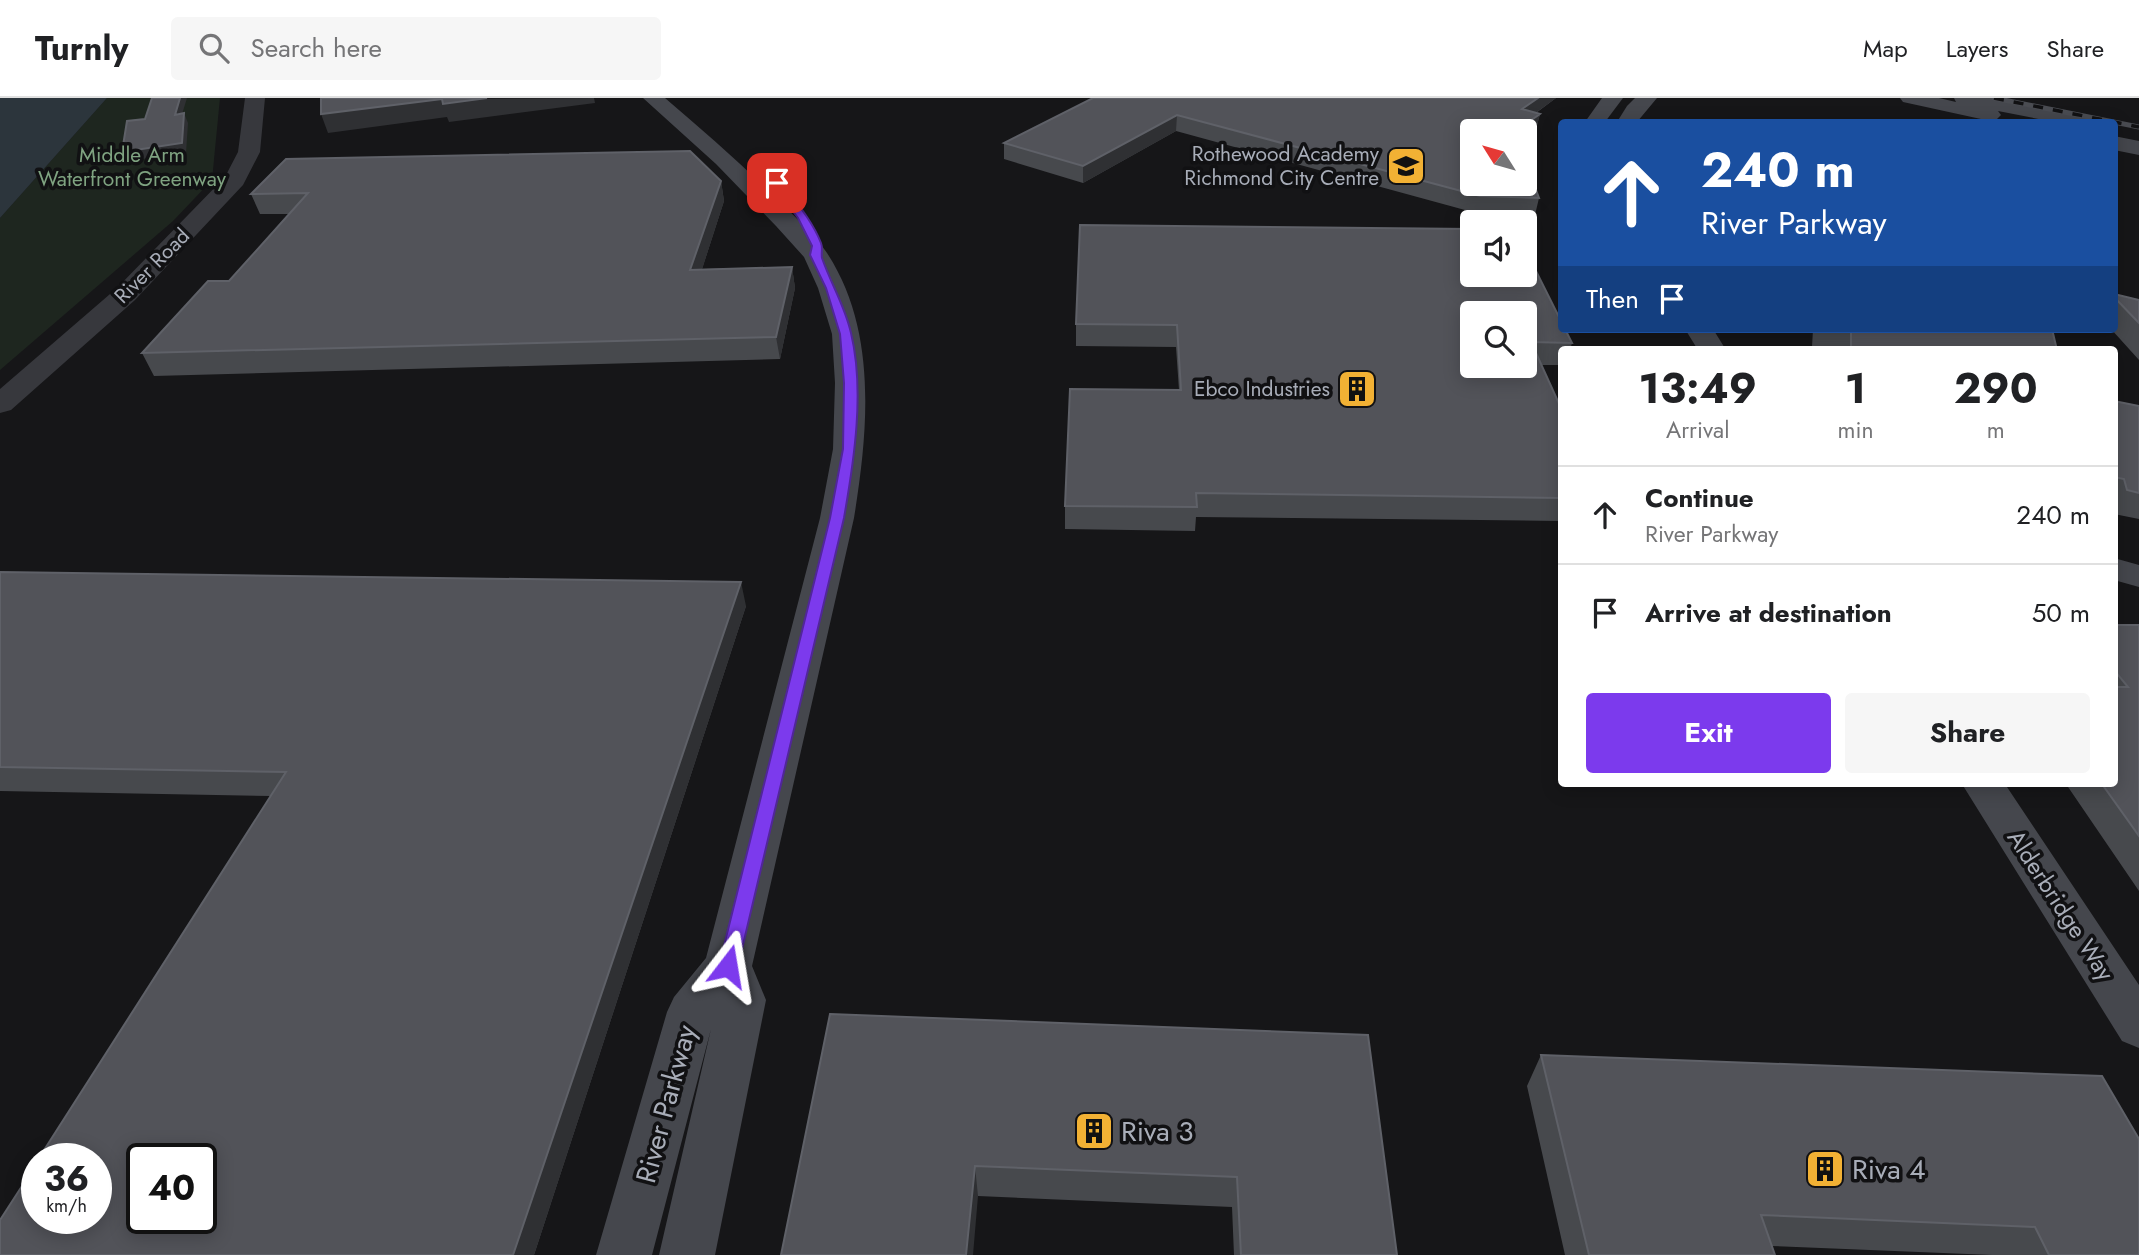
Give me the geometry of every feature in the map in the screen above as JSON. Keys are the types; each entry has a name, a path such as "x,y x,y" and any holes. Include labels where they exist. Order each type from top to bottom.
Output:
{"street":[{"name":"River Road","path":"0,404 126,294 235,180 249,152 255,98"},
{"path":"653,98 724,159 816,255 831,288 846,334 850,383 849,449 837,518 728,966"},
{"path":"668,98 736,155 751,172 765,202"},
{"path":"1597,119 1613,98"},
{"path":"1629,119 1647,98"},
{"path":"1910,98 2008,119"},
{"path":"1964,98 2068,119"},
{"path":"2118,130 2139,134"},
{"path":"2118,144 2139,148"},
{"path":"773,178 803,218 817,246 816,255"},
{"path":"2118,570 2139,576"},
{"name":"Alderbridge Way","path":"1985,787 2139,1026"},
{"name":"River Parkway","path":"624,1255 691,1012 728,966 742,1000 687,1255"}],"green space":[{"name":"Middle Arm Waterfront Greenway","path":"107,98 220,98 212,180 173,221 0,370 0,218"}],"shaded area":[{"path":"0,98 107,98 0,218"}],"building":[{"path":"152,98 180,98 175,115 184,113 182,143 122,152 127,121 145,119"},
{"path":"321,98 487,98 443,104 442,99 321,114"},
{"path":"1093,98 1538,98 1522,109 1540,114 1533,119 1460,119 1460,191 1177,115 1083,166 1004,143"},
{"path":"690,151 721,181 690,270 792,267 776,337 142,353 208,281 229,281 308,193 251,194 286,159"},
{"path":"1537,193 1539,198 1480,196 1537,196"},
{"name":"Ebco Industries","path":"1080,225 1460,229 1460,287 1537,287 1537,273 1558,315 1558,333 1567,333 1572,343 1537,342 1537,301 1460,301 1460,378 1537,378 1537,355 1558,401 1558,498 1196,493 1197,507 1065,506 1070,389 1181,390 1177,325 1076,324"},
{"path":"2118,295 2139,300 2139,323 2118,301"},
{"path":"1851,333 2053,333 2056,346 1851,346"},
{"path":"2118,402 2139,406 2139,493 2127,490 2124,479 2118,478"},
{"path":"0,572 741,582 513,1255 0,1255 0,1220 21,1188 21,1234 112,1234 112,1143 49,1143 286,772 0,767"},
{"path":"2118,625 2139,625 2139,836 2104,787 2118,787 2118,687 2128,687 2118,675"},
{"name":"Riva 3","path":"830,1014 1368,1035 1397,1255 1241,1255 1237,1177 975,1166 966,1255 781,1255"},
{"name":"Riva 4","path":"1541,1055 2102,1076 2139,1139 2139,1255 2049,1255 2035,1227 1761,1215 1775,1255 1589,1255"}],"railway":[{"path":"1994,98 2099,119"},
{"path":"2118,123 2139,127"}],"place":[{"name":"Rothewood Academy Richmond City Centre","path":"1406,166"},
{"name":"Ebco Industries","path":"1357,389"},
{"name":"Riva 3","path":"1094,1131"},
{"name":"Riva 4","path":"1825,1169"}],"route":[{"path":"728,966 837,518 849,449 850,383 846,334 831,288 816,255 817,246 803,218 777,183"}]}
